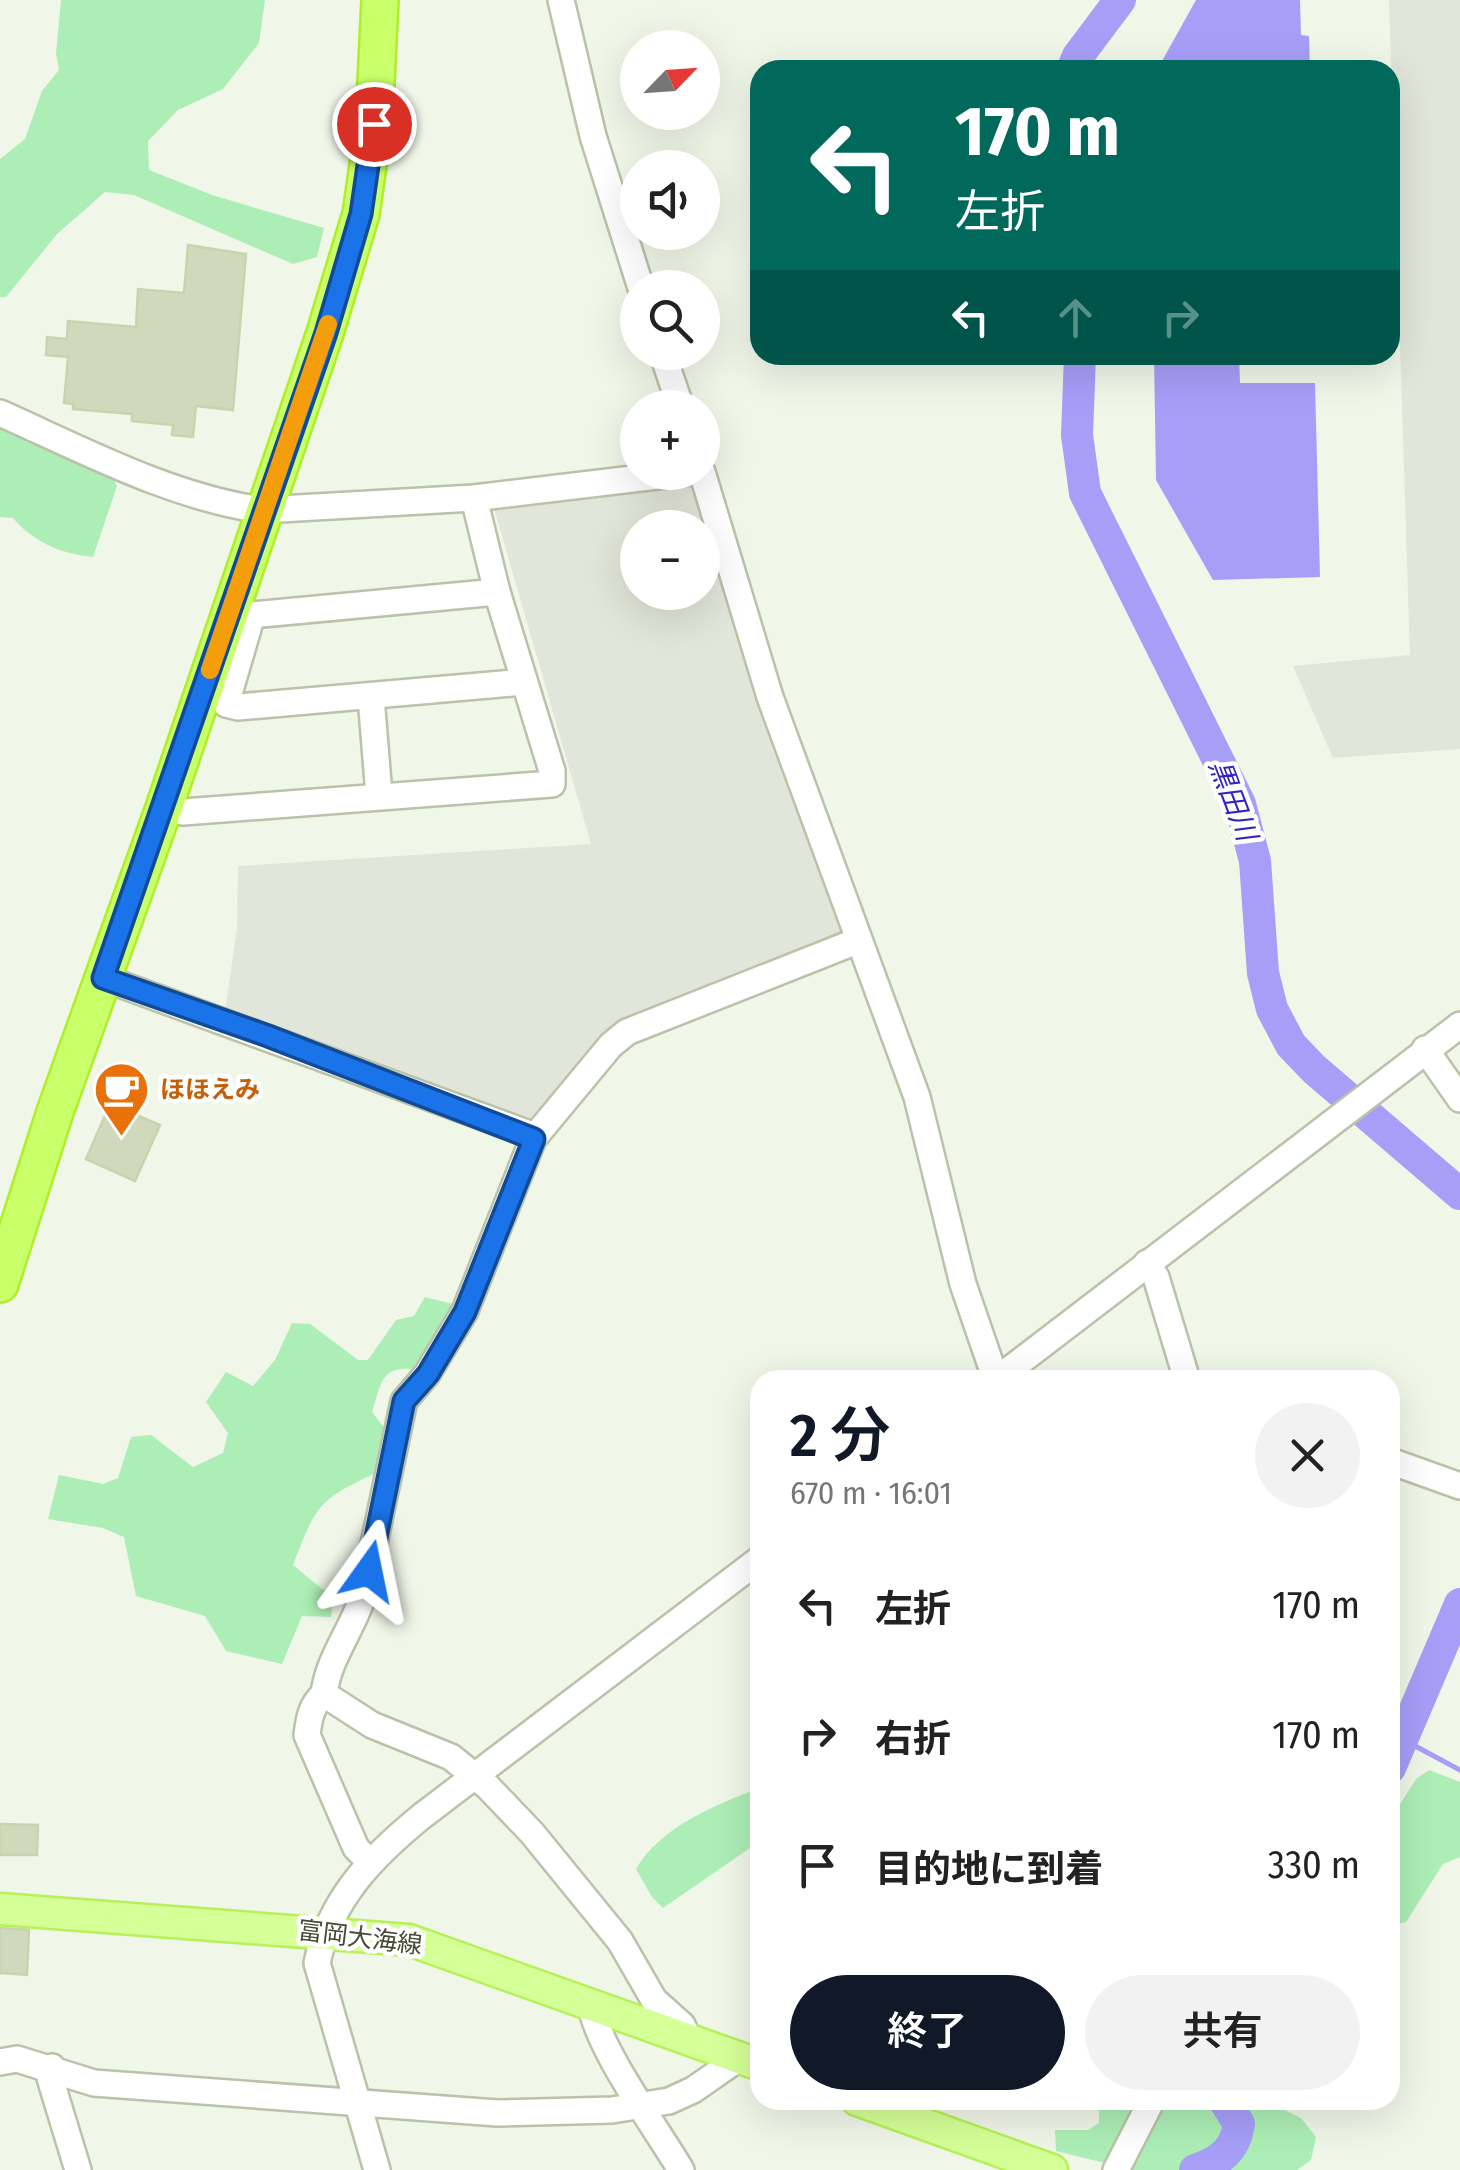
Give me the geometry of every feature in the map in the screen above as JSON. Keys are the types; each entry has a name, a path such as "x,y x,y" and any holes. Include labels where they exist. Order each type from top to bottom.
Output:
{"highway":[{"path":"0,1284 9,1220 164,808 262,510 326,333 361,214 374,124 380,0"}],"main road":[{"name":"富岡大海線","path":"0,1909 409,1940 750,2061"},
{"path":"885,2110 1052,2170"}],"street":[{"path":"561,0 593,136 634,270"},
{"path":"0,413 129,470 235,506 262,510 474,498 620,481"},
{"path":"707,490 770,697 917,1097 941,1182 963,1284 993,1370"},
{"path":"164,808 183,812 379,794 552,784 552,770 497,592 474,498"},
{"path":"497,592 252,615 226,704 238,708 524,682"},
{"path":"371,697 379,794"},
{"path":"369,1862 356,1848 307,1735 309,1717 324,1694 326,1674 355,1622 363,1596 404,1401 428,1374 465,1312 534,1139 611,1044 627,1032 857,941"},
{"path":"103,978 268,1036 534,1139"},
{"path":"1009,1370 1460,1025"},
{"path":"1425,1049 1460,1099"},
{"path":"1147,1264 1156,1277 1184,1370"},
{"path":"1400,1465 1460,1486"},
{"path":"376,2170 317,1963 326,1932 352,1882 369,1862 474,1776 750,1567"},
{"path":"324,1694 372,1725 451,1757 474,1776 532,1833 620,1940 654,2000 682,2026 689,2039"},
{"path":"590,2003 610,2050 681,2170"},
{"path":"0,2062 17,2059 94,2083 497,2113 564,2113 669,2101 750,2061"},
{"path":"52,2068 50,2078 78,2170"},
{"path":"1116,2170 1147,2110"}],"shaded area":[{"path":"1196,0 1300,0 1301,35 1309,36 1310,60 1163,60"},
{"path":"1389,0 1460,0 1460,749 1333,758 1293,666 1410,655 1400,343 1400,60 1391,60"},
{"path":"1154,365 1239,365 1240,383 1315,383 1320,577 1213,580 1156,480"},
{"path":"621,490 703,490 709,510 620,510 620,610 720,610 720,545 843,930 834,938 619,1022 536,1123 225,1012 237,928 238,866 591,844 494,508"}],"green space":[{"path":"61,0 265,0 259,43 223,89 178,110 148,141 149,170 212,195 324,228 317,257 293,264 134,195 105,192 57,234 6,297 0,297 0,159 25,139 42,91 59,70 56,54"},
{"path":"0,424 113,478 117,486 93,557 49,545 13,518 0,517"},
{"path":"425,1297 457,1305 439,1340 413,1369 388,1374 380,1386 372,1412 385,1429 376,1473 330,1498 307,1530 293,1565 333,1598 331,1617 302,1616 282,1664 226,1651 205,1616 136,1596 124,1537 103,1528 48,1519 59,1475 103,1484 118,1478 131,1437 151,1435 193,1467 223,1453 228,1433 206,1402 226,1372 253,1386 275,1360 292,1323 310,1324 358,1360 368,1360 396,1320 414,1316"},
{"path":"1429,1770 1460,1782 1460,1857 1443,1864 1406,1922 1400,1924 1400,1804 1416,1779"},
{"path":"750,1792 750,1848 663,1908 636,1869 646,1854 674,1829"},
{"path":"1099,2110 1285,2110 1301,2118 1316,2137 1311,2160 1297,2170 1112,2170 1109,2164 1056,2151 1055,2130 1088,2130 1099,2123"}],"building":[{"path":"188,245 246,254 233,410 196,406 193,437 172,435 173,425 132,421 132,414 73,409 73,404 64,403 68,357 46,355 47,337 67,339 68,321 136,327 138,289 184,293"},
{"path":"110,1104 160,1125 135,1181 86,1159"},
{"path":"0,1824 38,1825 37,1855 0,1855"},
{"path":"0,1928 29,1930 27,1975 0,1973"}],"waterway":[{"name":"黒田川","path":"1076,60 1120,0"},
{"name":"黒田川","path":"1080,365 1077,435 1085,493 1240,804 1255,861 1263,973 1272,1009 1291,1045 1314,1069 1460,1194"},
{"name":"黒田川","path":"1400,1745 1460,1604"},
{"path":"1404,1740 1460,1770"},
{"name":"黒田川","path":"1195,2170 1219,2159 1230,2148 1239,2124 1230,2110"}],"slow traffic":[{"path":"210,670 328,324"}],"place":[{"name":"ほほえみ","path":"121,1139"}],"route":[{"path":"369,1571 404,1401 428,1374 465,1312 534,1139 527,1133 268,1036 103,978 326,333 361,214 374,124"}]}
